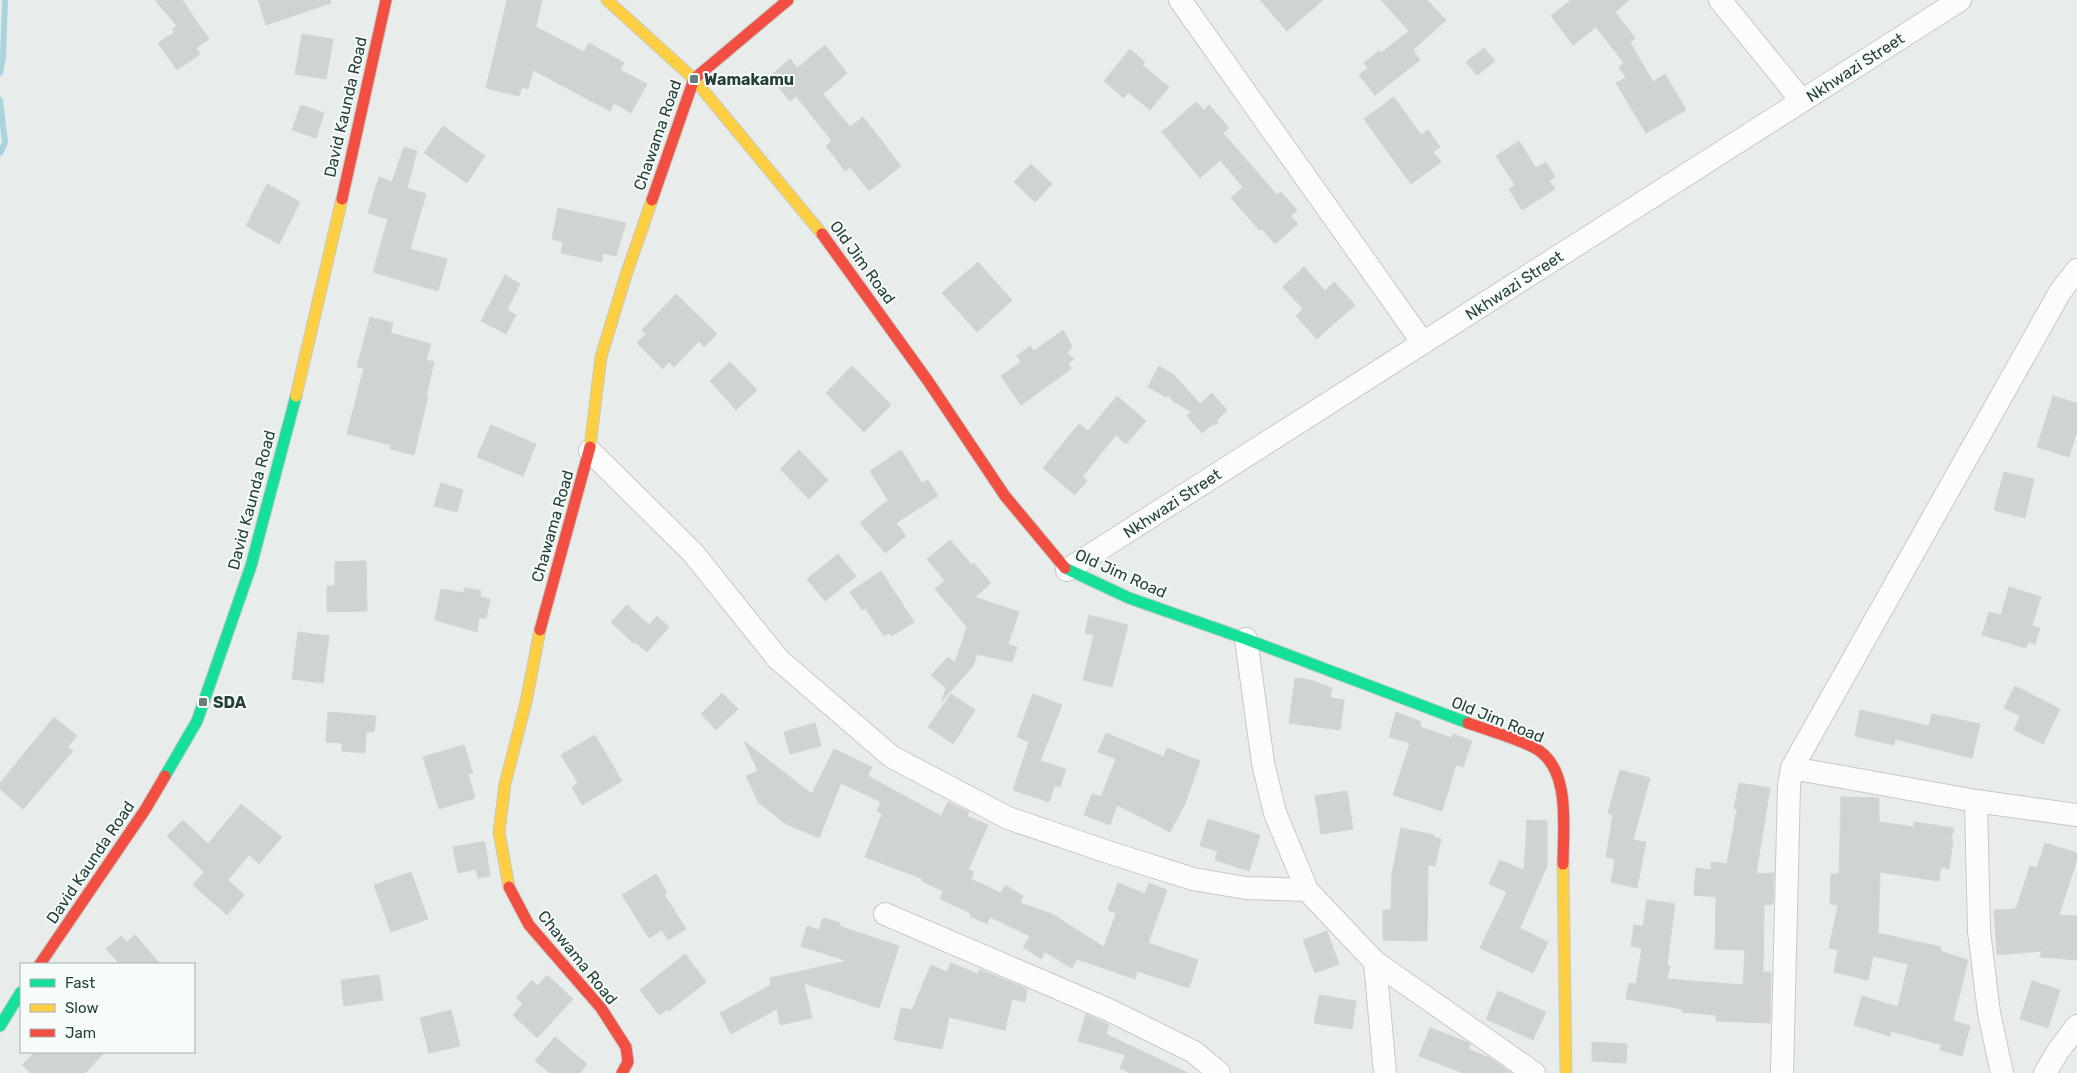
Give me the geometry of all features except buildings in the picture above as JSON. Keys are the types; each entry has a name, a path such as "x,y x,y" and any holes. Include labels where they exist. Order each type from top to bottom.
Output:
{"street":[{"name":"David Kaunda Road","path":"41,963 145,810 197,721 251,566 306,358 386,0"},
{"name":"Old Jim Road","path":"606,0 694,79 830,242 928,381 1005,496 1067,570 1129,598 1535,748 1551,761 1558,774 1562,788 1566,1073"},
{"name":"Chawama Road","path":"622,1073 628,1062 626,1047 601,1008 528,924 507,884 499,832 505,784 526,702 544,612 590,451 601,356 625,278 694,79 788,0"},
{"path":"1180,0 1423,343"},
{"path":"1720,0 1802,101"},
{"name":"Nkhwazi Street","path":"1067,570 1960,0"},
{"path":"1782,1073 1789,786 1792,768 2056,301 2077,270"},
{"path":"590,451 693,553 778,659 892,757 1008,818 1132,860 1194,879 1246,888 1307,890"},
{"path":"1246,640 1267,780 1275,813 1307,890 1375,962 1534,1073"},
{"path":"1792,768 1976,801 2077,815"},
{"path":"1976,801 1979,931 1989,1013 2002,1073"},
{"path":"885,914 1109,1010 1194,1052 1219,1073"},
{"path":"1375,962 1384,1073"},
{"path":"0,1026 20,994"},
{"path":"2045,1073 2058,1051 2077,1026"}],"waterway":[{"path":"0,73 3,57 5,0"},
{"path":"0,100 5,143 0,153"}],"traffic: fast":[{"path":"165,776 197,721 251,566 296,396"},
{"path":"1065,568 1129,598 1246,639 1468,723"},
{"path":"0,1026 20,994"}],"traffic: slow":[{"path":"607,0 694,79 822,234"},
{"path":"296,396 342,199"},
{"path":"590,447 601,357 625,278 652,200"},
{"path":"509,887 499,832 505,784 526,702 540,630"},
{"path":"1563,864 1566,1073"}],"traffic: jam":[{"path":"342,199 386,0"},
{"path":"652,200 694,79 788,0"},
{"path":"822,234 928,381 1005,496 1065,568"},
{"path":"540,630 590,447"},
{"path":"1468,723 1533,747 1545,756 1554,768 1560,783 1563,799 1563,864"},
{"path":"41,963 145,810 165,776"},
{"path":"509,887 529,925 601,1008 626,1047 628,1062 622,1073"}],"place":[{"name":"Wamakamu","path":"694,79"},
{"name":"SDA","path":"203,702"}]}
